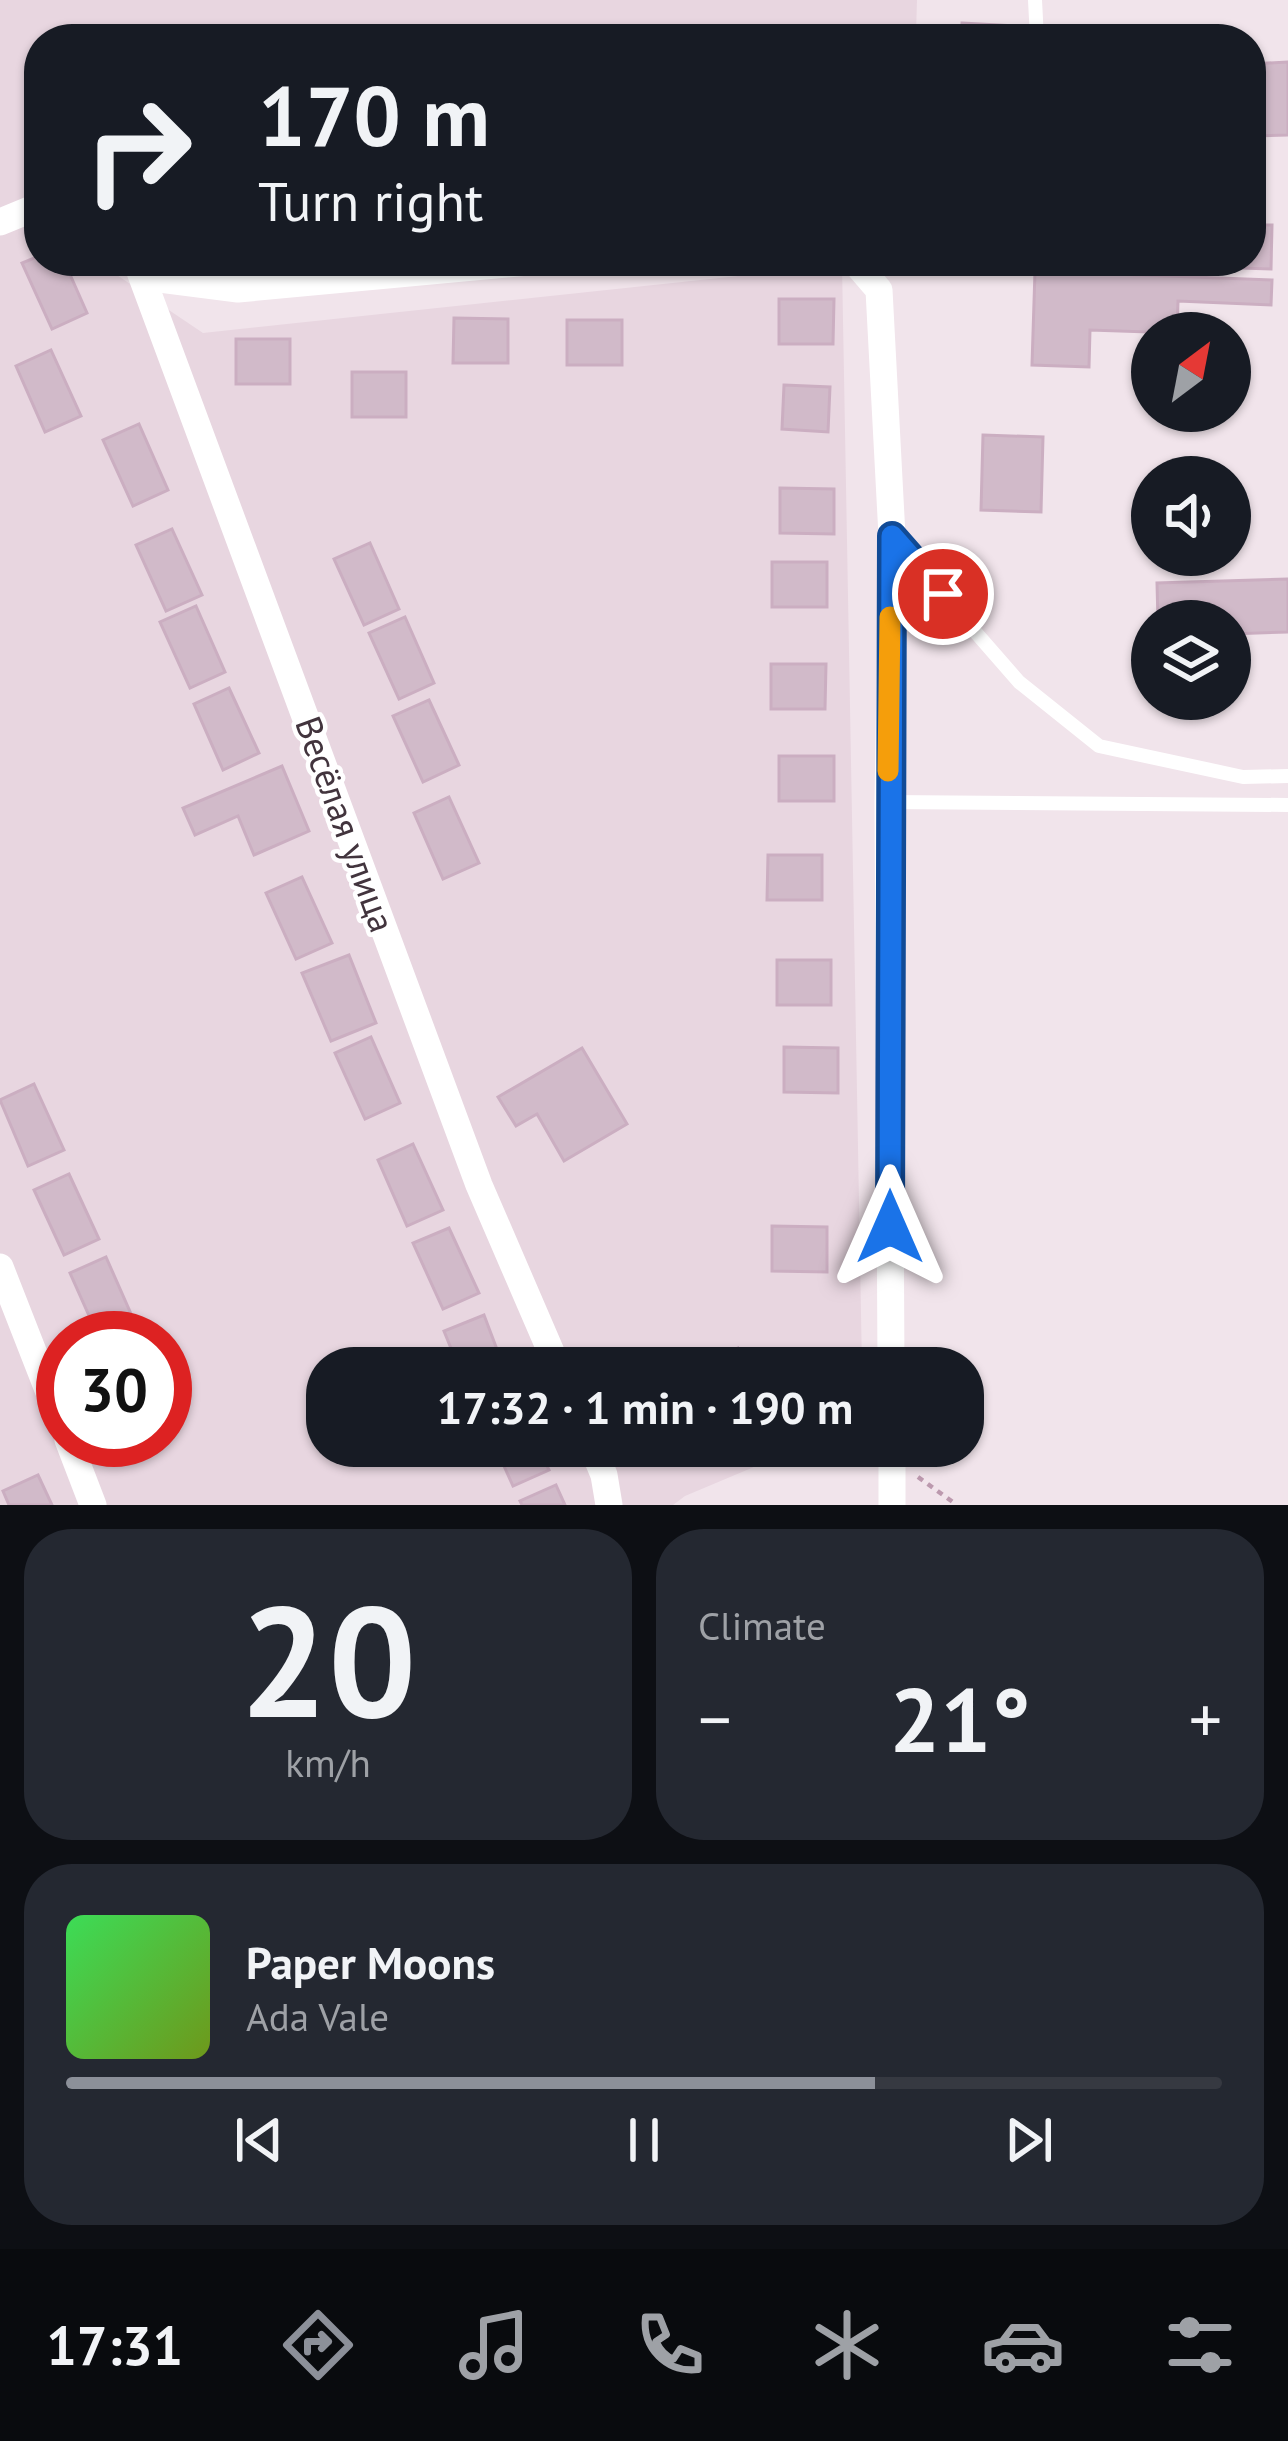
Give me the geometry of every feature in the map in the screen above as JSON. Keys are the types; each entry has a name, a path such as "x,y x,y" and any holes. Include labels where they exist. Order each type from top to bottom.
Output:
{"street":[{"name":"Весёлая улица","path":"143,276 479,1185 549,1347"},
{"path":"174,276 238,289 378,276"},
{"path":"867,276 879,290 892,536 890,1347"},
{"path":"0,1267 36,1359"},
{"path":"78,1467 93,1505"},
{"path":"601,1467 609,1505"},
{"path":"892,1467 892,1505"}],"lane":[{"path":"892,536 1018,682 1099,746 1243,777 1288,776"},
{"path":"888,802 1288,806"}],"path":[{"path":"910,1467 957,1505"}],"shaded area":[{"path":"0,0 917,0 916,24 24,24 24,276 118,276 203,333 739,276 842,276 862,1347 306,1347 306,1467 754,1467 673,1505 0,1505"}],"building":[{"path":"1288,62 1288,135 1266,136 1266,63"},
{"path":"1266,225 1272,225 1271,269 1266,269"},
{"path":"28,276 71,276 87,313 52,329"},
{"path":"1035,276 1272,280 1271,305 1178,301 1178,312 1131,312 1131,331 1090,330 1089,367 1032,365"},
{"path":"779,299 834,299 833,344 779,344"},
{"path":"454,318 508,319 508,363 453,363"},
{"path":"567,320 622,320 622,365 567,365"},
{"path":"236,339 290,339 290,384 236,384"},
{"path":"51,350 81,416 45,432 16,366"},
{"path":"352,372 406,372 406,417 352,417"},
{"path":"784,385 830,387 828,432 782,429"},
{"path":"139,424 168,490 133,506 103,440"},
{"path":"983,435 1043,437 1041,512 981,510"},
{"path":"780,488 834,489 834,534 780,533"},
{"path":"172,529 202,595 166,611 136,545"},
{"path":"370,543 399,609 364,625 334,559"},
{"path":"772,562 827,562 827,607 772,607"},
{"path":"1288,579 1288,632 1251,633 1251,600 1157,600 1157,583"},
{"path":"196,606 225,672 190,688 160,622"},
{"path":"405,617 434,683 399,699 369,633"},
{"path":"771,664 826,664 825,709 771,709"},
{"path":"229,688 259,753 223,770 194,704"},
{"path":"429,700 459,765 423,782 393,716"},
{"path":"779,756 834,756 834,801 779,801"},
{"path":"282,766 309,831 254,855 238,816 195,835 183,808"},
{"path":"449,797 479,863 443,879 414,813"},
{"path":"768,855 822,855 822,900 767,900"},
{"path":"302,877 332,943 296,959 266,893"},
{"path":"349,955 376,1023 331,1041 302,973"},
{"path":"777,960 831,960 831,1005 777,1005"},
{"path":"371,1037 400,1103 365,1119 335,1053"},
{"path":"784,1047 838,1048 838,1093 784,1092"},
{"path":"582,1048 627,1124 564,1161 537,1114 516,1126 498,1097"},
{"path":"34,1084 64,1150 28,1166 0,1100"},
{"path":"413,1144 443,1210 407,1226 378,1160"},
{"path":"69,1174 99,1239 64,1255 34,1190"},
{"path":"772,1226 827,1227 827,1272 772,1271"},
{"path":"449,1228 479,1293 443,1309 413,1243"},
{"path":"106,1257 130,1311 87,1311 70,1273"},
{"path":"484,1315 496,1347 450,1347 444,1331"},
{"path":"504,1467 548,1467 549,1470 513,1486"},
{"path":"38,1475 52,1505 9,1505 3,1491"},
{"path":"556,1485 565,1505 522,1505 520,1501"}],"slow traffic":[{"path":"888,771 890,617"}],"route":[{"path":"890,1227 892,536 943,594"}]}
